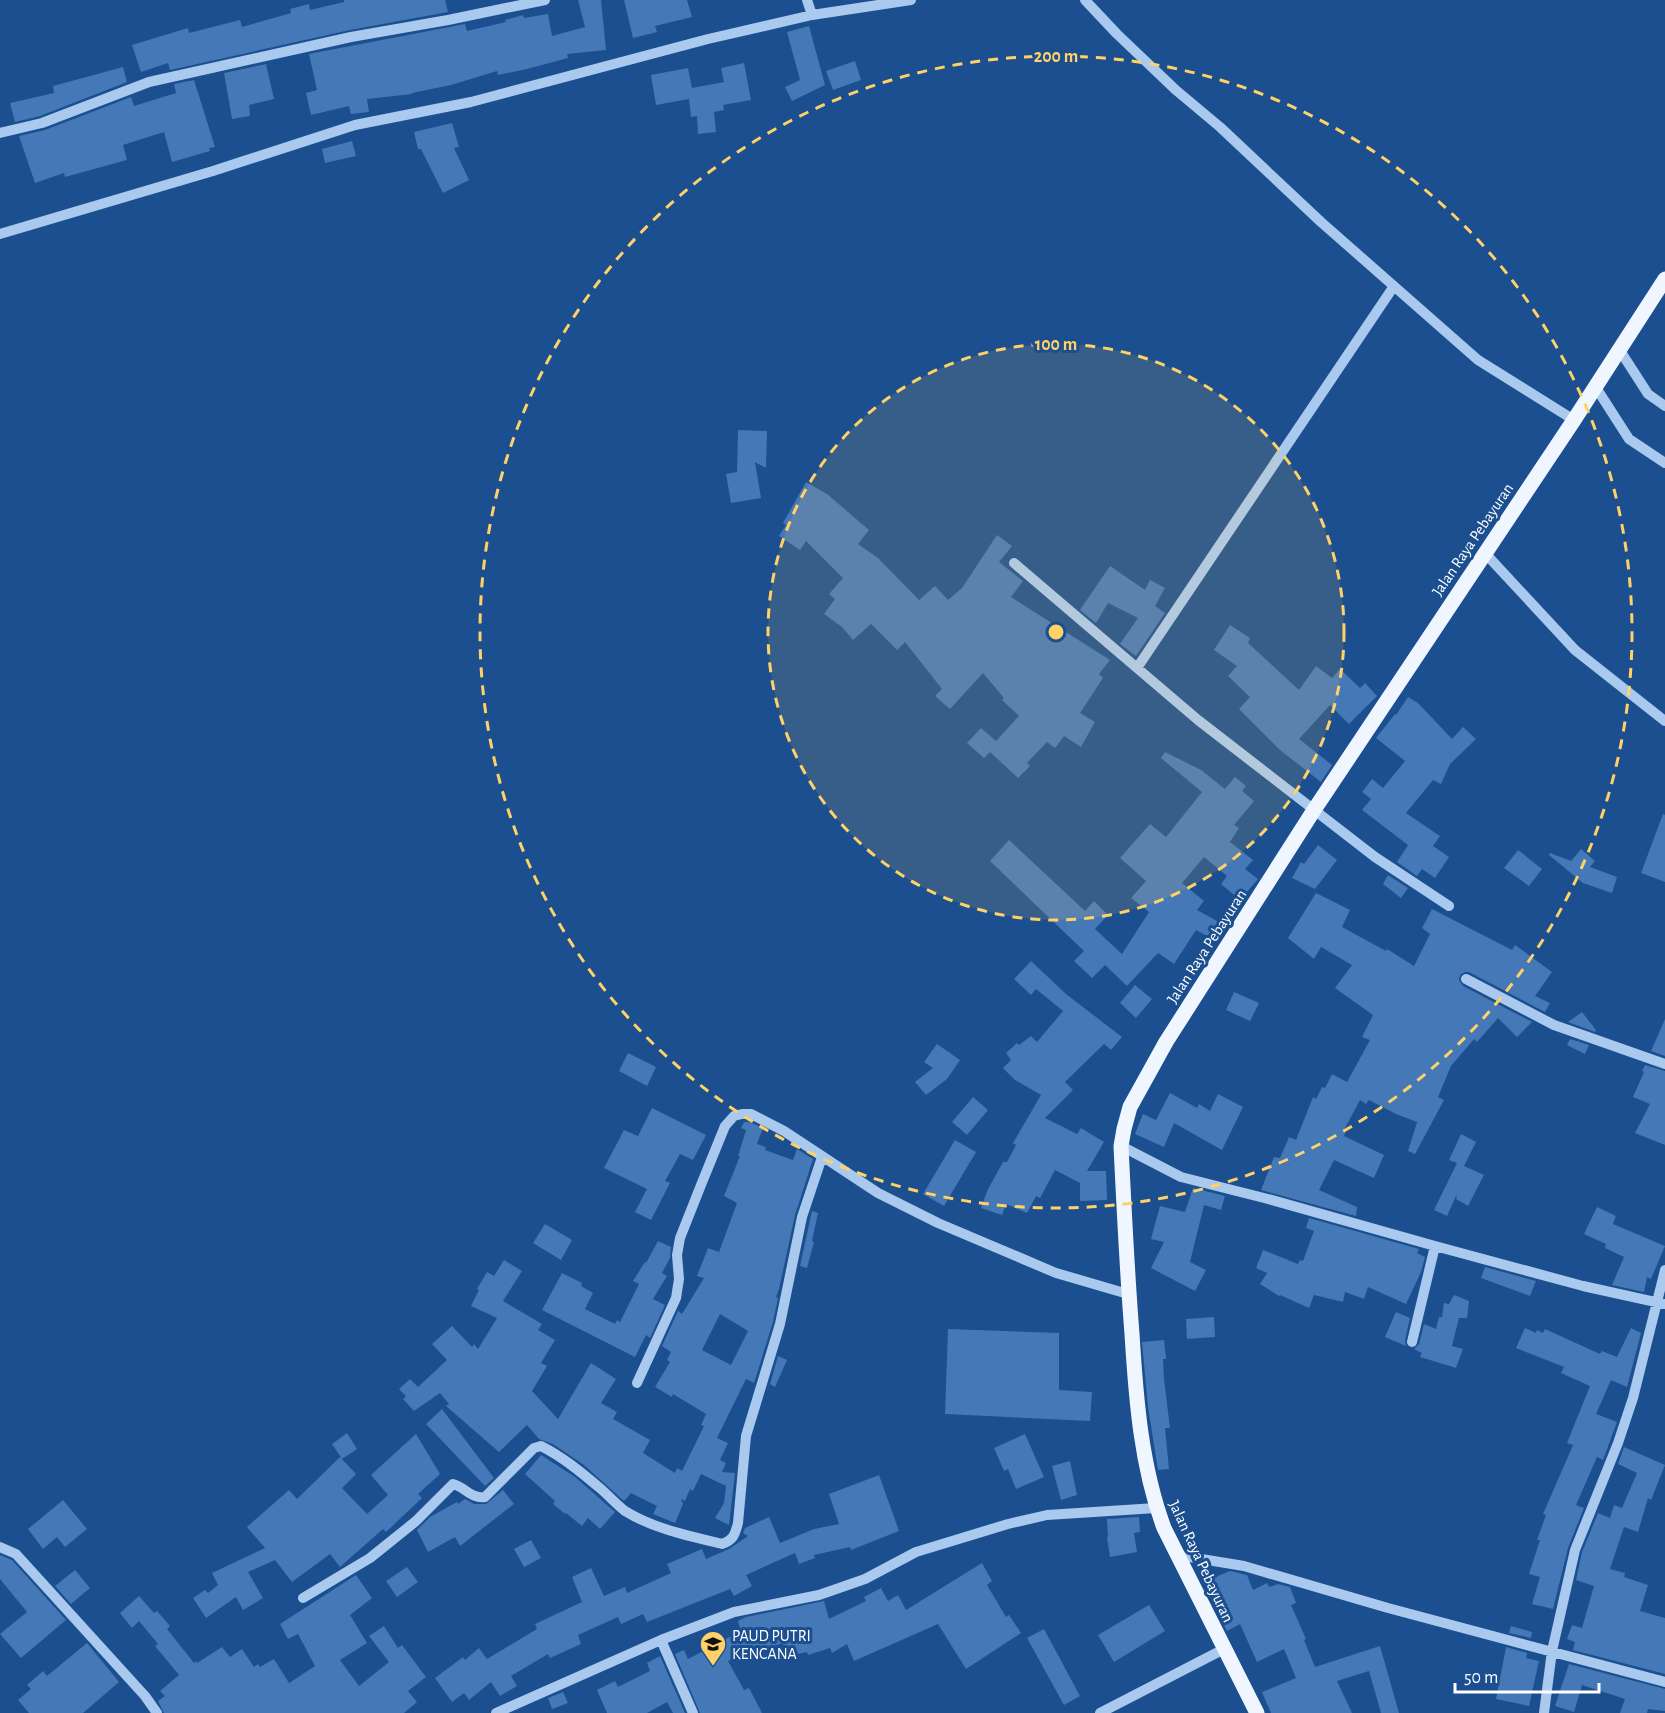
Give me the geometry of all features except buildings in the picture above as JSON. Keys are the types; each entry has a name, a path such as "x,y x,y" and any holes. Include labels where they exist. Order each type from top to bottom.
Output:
{"main road":[{"name":"Jalan Raya Pebayuran","path":"1257,1713 1177,1555 1156,1508 1140,1425 1128,1294 1121,1146 1130,1107 1166,1042 1314,810 1574,420 1665,279"}],"street":[{"path":"0,133 42,123 149,82 351,37 545,0"},
{"path":"807,0 812,15"},
{"path":"0,234 213,171 355,125 471,102 685,45 812,15 911,0"},
{"path":"1085,0 1149,65 1478,360 1574,420"},
{"path":"1137,668 1394,286"},
{"path":"1619,349 1648,394 1665,406"},
{"path":"1595,386 1629,439 1665,463"},
{"path":"1484,552 1575,650 1665,721"},
{"path":"1014,563 1198,720 1375,857 1449,906"},
{"path":"1466,979 1554,1024 1665,1064"},
{"path":"637,1383 676,1298 679,1279 677,1255 680,1238 725,1126 734,1116 751,1114 784,1131 878,1193 938,1223 1056,1273 1128,1294"},
{"path":"1121,1146 1181,1177 1583,1286 1661,1303"},
{"path":"303,1598 370,1558 416,1521 453,1484 460,1486 473,1496 485,1497 534,1448 541,1446 557,1454 632,1514 671,1532 722,1544 735,1537 746,1436 780,1324 802,1217 822,1156"},
{"path":"1412,1342 1435,1246"},
{"path":"1544,1713 1552,1652 1575,1550 1629,1409 1653,1321 1661,1303 1665,1270"},
{"path":"495,1713 661,1640 734,1612 819,1595 865,1579 916,1552 1008,1524 1047,1515 1156,1508"},
{"path":"0,1547 16,1554 31,1569 145,1696 157,1713"},
{"path":"1177,1555 1244,1566 1388,1608 1665,1682"},
{"path":"661,1640 693,1713"},
{"path":"1100,1713 1224,1649"}],"place":[{"name":"PAUD PUTRI KENCANA","path":"713,1667"}]}
